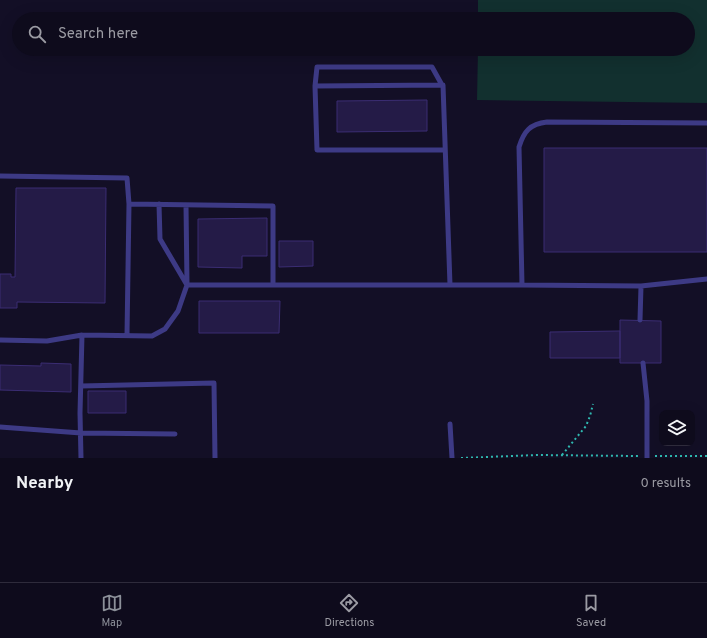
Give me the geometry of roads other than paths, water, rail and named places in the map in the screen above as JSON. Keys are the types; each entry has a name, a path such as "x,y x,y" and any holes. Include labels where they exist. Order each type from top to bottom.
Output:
{"lane":[{"path":"445,150 317,150 315,86 317,66 432,67 443,85 450,284"},
{"path":"315,86 442,85"},
{"path":"522,285 519,147 523,136 530,128 539,123 547,122 707,123"},
{"path":"0,176 127,178 129,204 127,335"},
{"path":"129,204 273,206 274,284"},
{"path":"160,204 160,239 187,284"},
{"path":"0,340 47,341 82,335 152,336 165,329 178,311 187,284 186,205"},
{"path":"187,284 641,286 707,279"},
{"path":"640,320 641,286"},
{"path":"81,458 82,335"},
{"path":"643,363 647,401 648,457"},
{"path":"81,386 214,383 215,458"},
{"path":"450,424 452,458"},
{"path":"0,427 81,433 175,434"}]}
